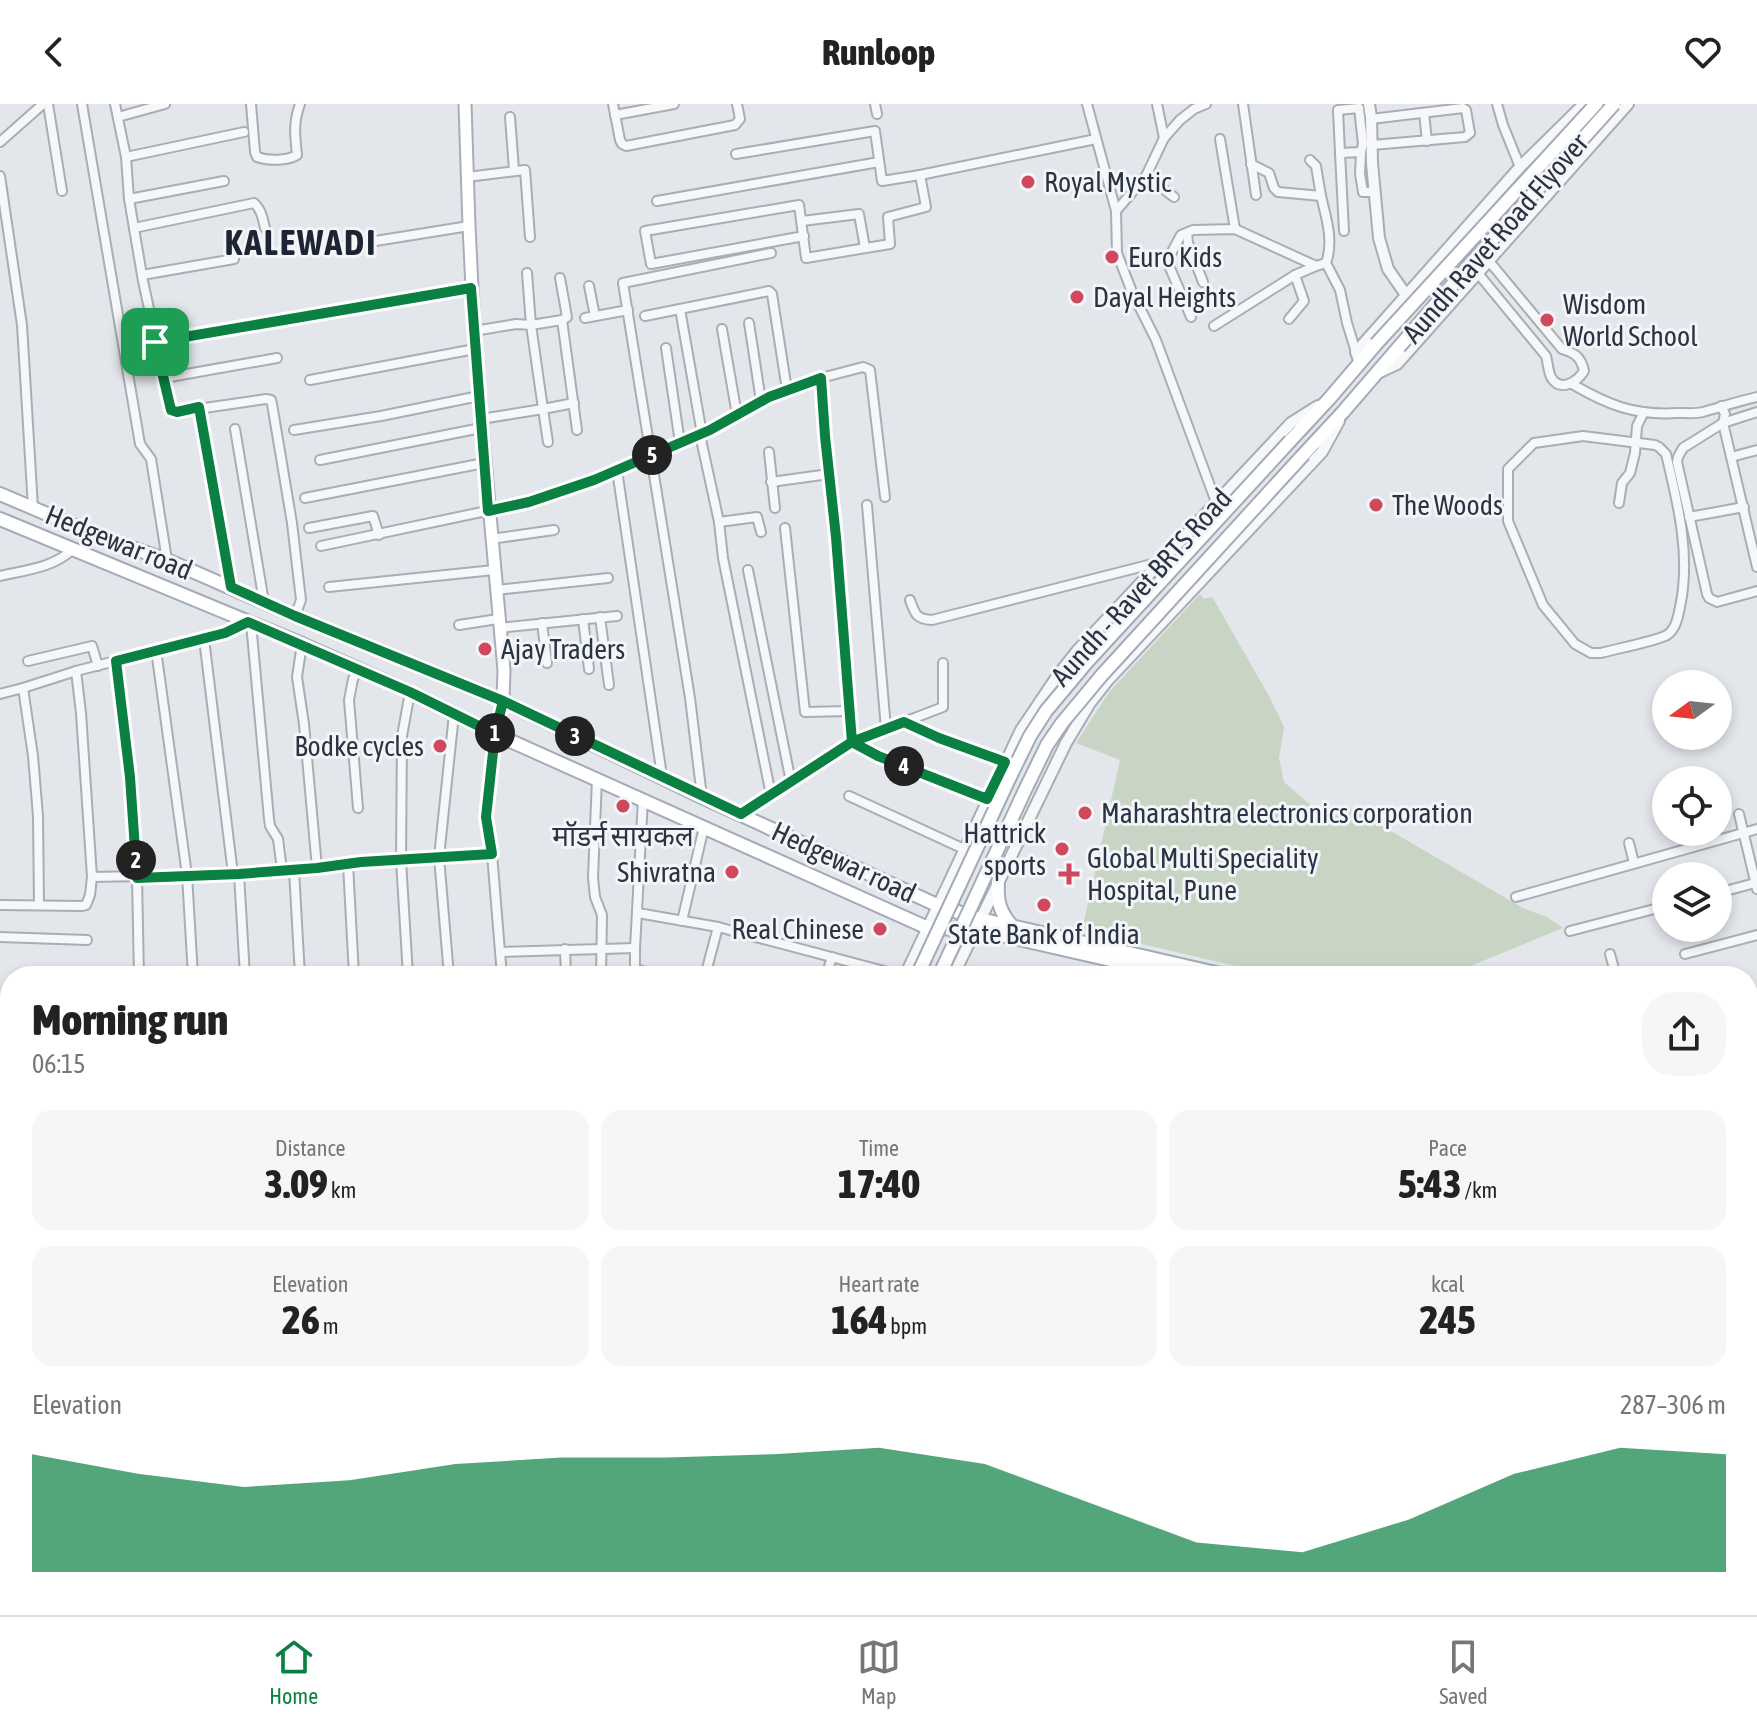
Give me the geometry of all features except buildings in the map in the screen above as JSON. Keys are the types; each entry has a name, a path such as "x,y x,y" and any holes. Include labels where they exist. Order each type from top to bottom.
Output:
{"main road":[{"path":"465,104 475,349 504,670 503,701 495,734"},
{"name":"Aundh Ravet Road Flyover","path":"922,966 1008,781 1046,711 1329,399 1358,358 1376,344 1596,104"},
{"name":"Aundh Ravet Road Flyover","path":"944,966 1036,767 1062,723 1102,675 1343,412 1614,104"},
{"name":"Hedgewar road","path":"0,494 101,537 167,560 503,701 978,924"},
{"name":"Hedgewar road","path":"0,519 302,644 928,928"},
{"path":"998,882 999,908 1012,926"},
{"path":"978,924 1171,966"},
{"path":"928,928 978,924 1012,926 1149,966"}],"street":[{"path":"27,104 29,117"},
{"path":"0,142 45,104 62,191"},
{"path":"82,104 140,444 151,459 167,560"},
{"path":"115,104 126,157 129,199 142,275 170,406 174,412 271,400 292,523 301,600 295,616"},
{"path":"118,117 165,104"},
{"path":"251,104 257,157 288,159 297,155 295,119 300,104"},
{"path":"613,104 620,140 626,146 735,125 740,119 737,104"},
{"path":"615,115 674,104"},
{"path":"875,104 877,114"},
{"path":"1087,104 1116,211 1117,253 1156,340 1216,502"},
{"path":"1157,104 1164,138"},
{"path":"1116,211 1146,176 1164,138 1194,107 1206,104"},
{"path":"1243,104 1256,195"},
{"path":"1369,104 1379,238 1383,256 1396,283 1406,295"},
{"path":"1497,104 1520,167"},
{"path":"1358,358 1406,295 1520,167 1584,104"},
{"path":"1376,373 1397,364 1628,104"},
{"path":"1344,231 1338,110 1359,108 1363,192 1374,192"},
{"path":"1371,119 1464,108 1470,133 1465,137 1372,145"},
{"path":"1424,113 1427,141"},
{"path":"510,117 514,170"},
{"path":"736,154 875,131 882,181 1096,139"},
{"path":"126,157 244,132"},
{"path":"1220,139 1235,229"},
{"path":"1340,153 1361,152"},
{"path":"1214,326 1295,275 1326,263 1329,258 1329,234 1316,166 1310,160"},
{"path":"657,201 879,162"},
{"path":"1251,164 1269,173 1278,192 1321,196"},
{"path":"467,177 522,169 525,172 530,237"},
{"path":"804,236 651,264 645,231 799,205 804,236 806,258 890,244 888,217 926,207 920,175"},
{"path":"0,176 22,325 33,508"},
{"path":"1146,176 1174,197"},
{"path":"129,199 224,181"},
{"path":"134,228 254,203 265,228"},
{"path":"802,221 859,214 865,248"},
{"path":"338,247 469,226"},
{"path":"1191,317 1167,261 1181,235 1193,230 1235,229 1316,266"},
{"path":"1464,231 1562,349 1581,360 1584,371 1572,384"},
{"path":"1187,233 1203,282"},
{"path":"1453,243 1546,356 1554,381 1572,384 1601,401 1644,412 1668,414 1702,412 1757,397"},
{"path":"702,797 690,698 623,283 771,253"},
{"path":"142,275 234,259"},
{"path":"1326,263 1340,290 1358,358"},
{"path":"527,273 531,325 548,442"},
{"path":"1289,319 1304,301 1295,275"},
{"path":"474,331 516,324 531,325 567,317 560,278"},
{"path":"589,286 590,317 628,310"},
{"path":"155,342 471,288"},
{"path":"645,316 769,291 772,294 787,390"},
{"path":"680,309 723,558 771,795"},
{"path":"562,320 577,430"},
{"path":"749,323 761,401"},
{"path":"722,329 737,415"},
{"path":"666,348 680,443"},
{"path":"310,380 475,349"},
{"path":"164,378 277,358"},
{"path":"321,546 529,502 617,470 701,434 787,390 863,367 870,370 885,497"},
{"path":"821,378 852,742"},
{"path":"294,430 479,396"},
{"name":"Aundh - Ravet BRTS Road","path":"909,966 1021,730 1058,675 1291,423 1329,399"},
{"path":"320,460 574,403"},
{"path":"199,407 231,587"},
{"path":"1717,407 1725,414 1723,423 1757,567"},
{"name":"Aundh - Ravet BRTS Road","path":"958,966 1060,753 1090,703 1322,452 1343,412"},
{"path":"1619,503 1622,483 1630,473 1637,443 1637,426 1644,412"},
{"path":"1757,412 1723,423 1683,448 1678,457 1709,598 1717,602 1757,591"},
{"path":"235,429 264,602"},
{"path":"1583,436 1637,443 1659,447 1666,454 1669,466 1684,548 1684,589 1678,618 1666,635 1591,653 1575,644 1543,605 1508,521 1508,469 1534,443 1583,436"},
{"path":"1731,457 1757,450"},
{"path":"769,452 775,508"},
{"path":"305,498 484,463"},
{"path":"617,470 662,776"},
{"path":"771,482 829,474"},
{"path":"867,505 886,729"},
{"path":"1689,517 1744,507"},
{"path":"309,528 373,516 379,535"},
{"path":"719,522 757,517 761,532"},
{"path":"785,528 805,712 849,711"},
{"path":"491,539 554,530"},
{"path":"0,576 48,565 65,557 73,549"},
{"path":"910,600 915,613 922,619 932,620 1161,562"},
{"path":"329,587 494,570"},
{"path":"748,570 791,782"},
{"path":"496,590 608,578"},
{"path":"459,625 542,623 617,616"},
{"path":"600,617 609,685"},
{"path":"583,619 589,669"},
{"path":"0,694 225,633 250,622 269,819 278,839 282,870"},
{"path":"542,623 547,663"},
{"path":"204,639 236,874 244,966"},
{"path":"302,644 297,677 317,868"},
{"path":"28,661 92,646 98,666"},
{"path":"156,650 187,875 192,966"},
{"path":"116,661 130,777 139,966"},
{"path":"741,814 852,742 943,707 943,663"},
{"path":"358,670 349,700 358,808"},
{"path":"0,905 86,905 90,895 92,877 76,671"},
{"path":"23,688 38,816 39,905"},
{"path":"407,966 401,860 402,736 410,692"},
{"path":"448,966 439,857 454,714"},
{"path":"904,722 1005,762"},
{"path":"495,734 486,817 501,966"},
{"path":"852,742 878,756 987,799"},
{"path":"597,778 593,878 595,897 602,915 601,966"},
{"path":"849,796 964,849"},
{"path":"635,966 643,799"},
{"path":"1732,890 1756,886 1739,814"},
{"path":"682,921 704,827"},
{"path":"1516,897 1757,829"},
{"path":"1629,843 1634,863"},
{"path":"92,877 236,874 492,854"},
{"path":"348,864 353,966"},
{"path":"294,870 299,966"},
{"path":"1570,931 1652,910"},
{"path":"638,913 718,927 866,966"},
{"path":"708,966 718,927"},
{"path":"1685,954 1757,935"},
{"path":"0,937 87,940"},
{"path":"500,952 635,948"},
{"path":"565,949 566,966"},
{"path":"1610,954 1613,966"},
{"path":"829,966 832,957"}],"green space":[{"path":"1200,594 1204,599 1211,597 1284,727 1279,758 1284,782 1329,818 1353,809 1563,928 1470,966 1235,966 1082,930 1120,760 1076,743 1110,691"}],"place":[{"name":"Royal Mystic","path":"1028,182"},
{"name":"Euro Kids","path":"1112,257"},
{"name":"Dayal Heights","path":"1077,297"},
{"name":"Wisdom World School","path":"1547,320"},
{"name":"The Woods","path":"1376,505"},
{"name":"Ajay Traders","path":"485,649"},
{"name":"Bodke cycles","path":"440,746"},
{"name":"मॉडर्न सायकल","path":"623,806"},
{"name":"Maharashtra electronics corporation","path":"1085,813"},
{"name":"Hattrick sports","path":"1062,849"},
{"name":"Shivratna","path":"732,872"},
{"name":"Global Multi Speciality Hospital, Pune","path":"1069,874"},
{"name":"State Bank of India","path":"1044,905"},
{"name":"Real Chinese","path":"880,929"}],"district":[{"name":"KALEWADI","path":"301,242"}],"route":[{"path":"155,342 171,410 177,412 199,407 231,587 503,701 495,734 410,692 248,622 225,633 116,661 130,777 137,878 239,874 492,854 486,817 495,734 499,717 503,701 741,814 852,742 904,722 1005,762 987,799 878,756 852,742 821,378 769,397 710,430 594,480 529,502 488,511 471,288 155,342"}]}
